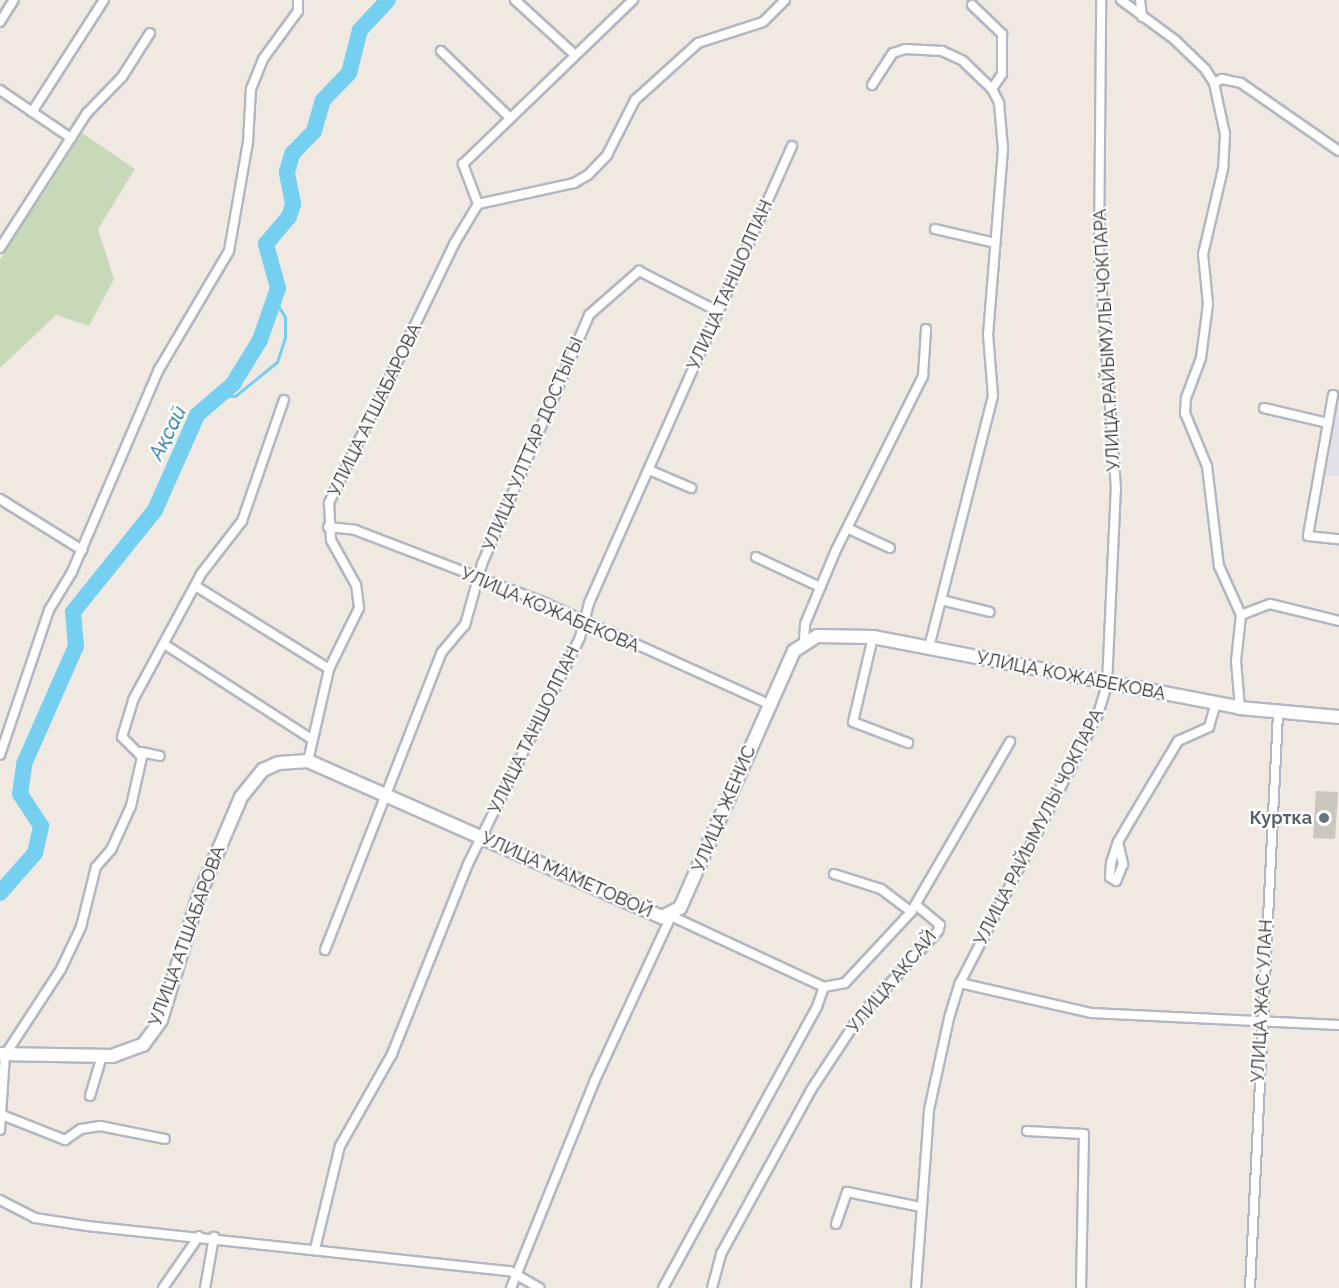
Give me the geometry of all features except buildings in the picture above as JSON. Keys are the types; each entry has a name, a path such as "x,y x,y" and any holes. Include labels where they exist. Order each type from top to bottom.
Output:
{"main road":[{"name":"УЛИЦА КОЖАБЕКОВА","path":"804,640 817,636 873,638 1240,708 1278,714 1339,717"},
{"name":"УЛИЦА ЖЕНИС","path":"671,916 690,887 769,704 794,651 804,640"},
{"name":"УЛИЦА МАМЕТОВОЙ","path":"308,761 482,836 651,915 671,916"},
{"name":"УЛИЦА АТШАБАРОВА","path":"3,1055 102,1056 143,1045 161,1020 198,898 251,781 279,763 308,761"}],"street":[{"path":"0,22 14,0"},
{"path":"32,112 104,0"},
{"path":"0,755 45,618 82,550 158,371 229,251 248,142 251,89 263,59 298,11 298,0"},
{"path":"515,0 574,54"},
{"path":"633,0 508,116 463,164 478,204 574,183 588,175 607,155 635,99 698,44 763,22 785,0"},
{"name":"УЛИЦА РАЙЫМУЛЫ ЧОКПАРА","path":"916,1288 929,1110 960,983 1098,714 1107,684 1116,489 1099,253 1101,0"},
{"path":"1121,0 1192,53 1214,83 1226,150 1203,254 1208,304 1202,358 1186,398 1185,413 1207,466 1219,566 1241,615 1236,667 1240,708"},
{"path":"1140,0 1142,17"},
{"path":"972,5 1002,34 1002,74 992,89"},
{"path":"0,248 87,113 122,77 150,33"},
{"path":"872,85 893,53 919,48 942,51 963,61 992,89 999,103 1003,149 988,334 993,396 929,648"},
{"path":"441,51 508,116"},
{"path":"1214,83 1222,79 1241,83 1339,151"},
{"path":"0,90 71,138"},
{"name":"УЛИЦА ТАНШОЛПАН","path":"315,1249 340,1146 392,1054 482,836 584,622 792,146"},
{"name":"УЛИЦА АТШАБАРОВА","path":"328,527 329,503 454,244 478,204"},
{"path":"935,229 995,243"},
{"name":"УЛИЦА УЛТТАР ДОСТЫГЫ","path":"325,950 442,652 465,625 478,579 589,315 639,271 719,312"},
{"name":"УЛИЦА ЖЕНИС","path":"804,640 820,587 923,376 926,329"},
{"path":"1333,395 1308,536 1339,539"},
{"path":"160,756 141,752 125,744 124,725 164,644 209,562 242,521 284,400"},
{"path":"1264,408 1328,423"},
{"path":"649,470 691,488"},
{"path":"0,499 82,550"},
{"path":"308,761 310,738 329,669 359,608 360,596 328,527"},
{"name":"УЛИЦА КОЖАБЕКОВА","path":"328,527 355,530 478,579 584,622 769,704"},
{"path":"849,529 890,548"},
{"path":"756,557 820,587"},
{"path":"197,587 329,669"},
{"path":"941,600 990,612"},
{"path":"1241,615 1270,604 1339,621"},
{"path":"873,638 853,722 908,743"},
{"path":"164,644 310,738"},
{"path":"1118,842 1178,741 1209,727 1216,703"},
{"name":"УЛИЦА ЖАС УЛАН","path":"1250,1288 1260,1018 1278,714"},
{"path":"834,874 881,889 914,909 957,826 993,778 1010,742"},
{"path":"0,1130 3,1055 61,969 81,927 96,867 111,850 131,806 141,752"},
{"name":"УЛИЦА АКСАЙ","path":"712,1288 721,1254 811,1090 859,1017 938,931 940,925 914,909 845,983 824,987"},
{"name":"УЛИЦА ЖЕНИС","path":"512,1288 595,1080 671,916"},
{"name":"УЛИЦА МАМЕТОВОЙ","path":"671,916 824,987"},
{"path":"960,983 1091,1012 1260,1018 1339,1025"},
{"path":"663,1288 818,1007 824,987"},
{"path":"90,1096 102,1056"},
{"path":"2,1115 65,1140 81,1129 100,1126 165,1139"},
{"path":"1027,1131 1084,1134 1081,1288"},
{"path":"836,1224 847,1192 921,1208"},
{"path":"0,1200 35,1218 518,1274 539,1288"},
{"path":"163,1288 199,1236"},
{"path":"205,1288 204,1271 214,1237"}],"shaded area":[{"path":"1339,391 1339,476 1325,476"}],"green space":[{"path":"82,133 135,169 98,229 114,279 89,326 56,315 0,368 0,260"}],"waterway":[{"name":"Ақсай","path":"0,893 35,853 41,826 20,794 24,764 76,646 73,612 155,510 197,415 233,384 260,340 278,288 266,244 289,217 293,204 287,172 292,154 314,131 323,100 349,73 360,30 388,0"},
{"path":"218,396 235,396 277,362 285,338 285,317 276,302"}],"place":[{"name":"Куртка","path":"1324,818"}]}
